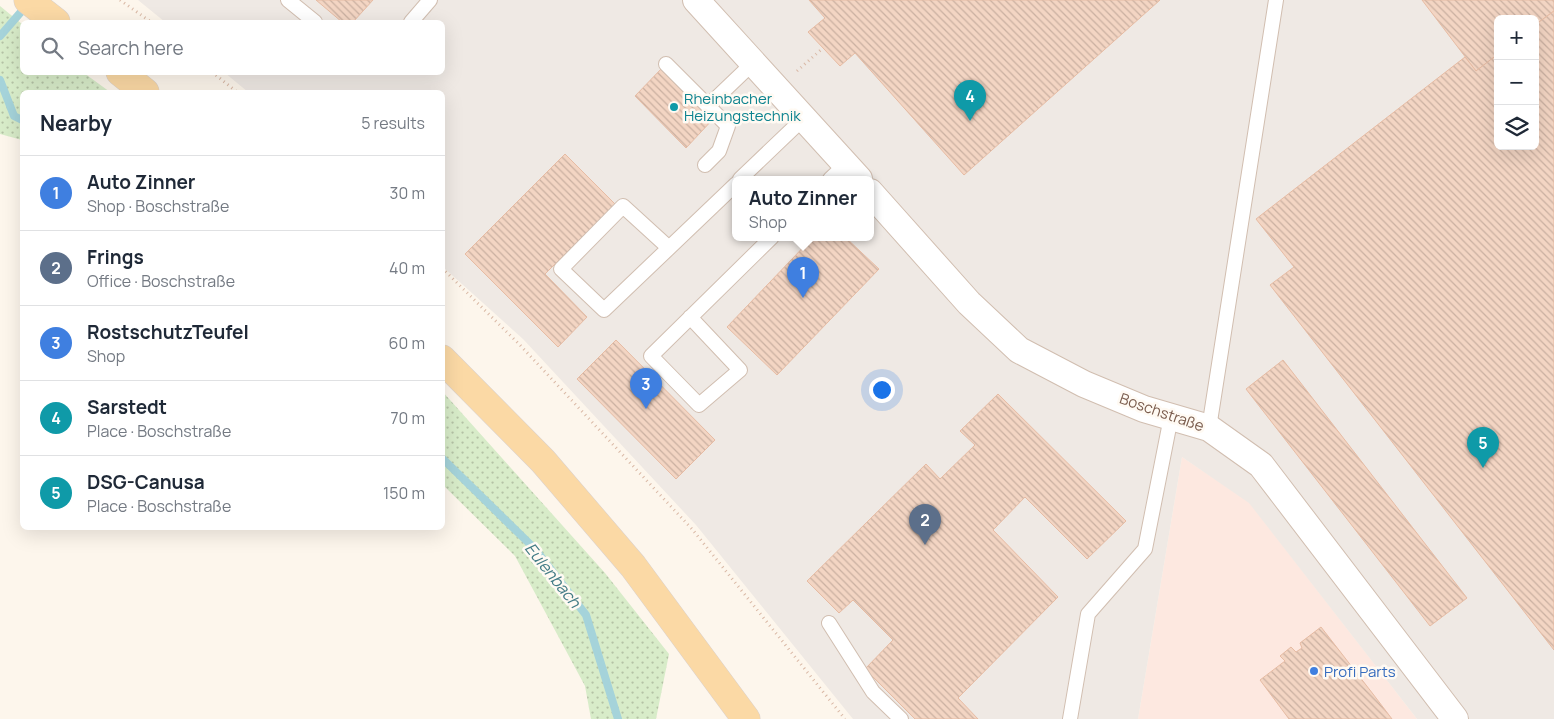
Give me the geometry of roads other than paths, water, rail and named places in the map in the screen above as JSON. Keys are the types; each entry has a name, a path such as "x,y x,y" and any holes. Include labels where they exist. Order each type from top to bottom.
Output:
{"main road":[{"path":"28,0 53,20"},
{"path":"124,75 142,90"},
{"path":"445,362 543,461 633,566 746,719"}],"street":[{"path":"696,0 804,117 845,174"},
{"name":"Boschstraße","path":"874,196 969,303 1019,350 1084,384 1144,409 1209,428 1261,464 1455,719"}],"lane":[{"path":"288,0 313,20"},
{"path":"412,20 430,0"},
{"path":"1209,428 1276,0"},
{"path":"708,106 754,62"},
{"path":"666,64 728,126 719,151 705,166"},
{"path":"743,176 804,117"},
{"path":"669,248 624,206 561,269 604,310 669,248 732,188"},
{"path":"690,317 740,370 699,405 651,356 690,317 768,241"},
{"path":"1070,719 1088,614 1144,549 1171,417"},
{"path":"829,623 873,692 902,719"}],"waterway":[{"name":"Eulenbach","path":"0,36 27,5"},
{"name":"Eulenbach","path":"0,80 14,116 20,119"},
{"name":"Eulenbach","path":"445,461 535,549 586,615 618,719"}],"place":[{"name":"Rheinbacher Heizungstechnik","path":"674,107"},
{"name":"Sarstedt","path":"970,121"},
{"name":"Auto Zinner","path":"803,298"},
{"name":"RostschutzTeufel","path":"646,409"},
{"name":"DSG-Canusa","path":"1483,468"},
{"name":"Frings","path":"925,545"},
{"name":"Profi Parts","path":"1314,671"}]}
